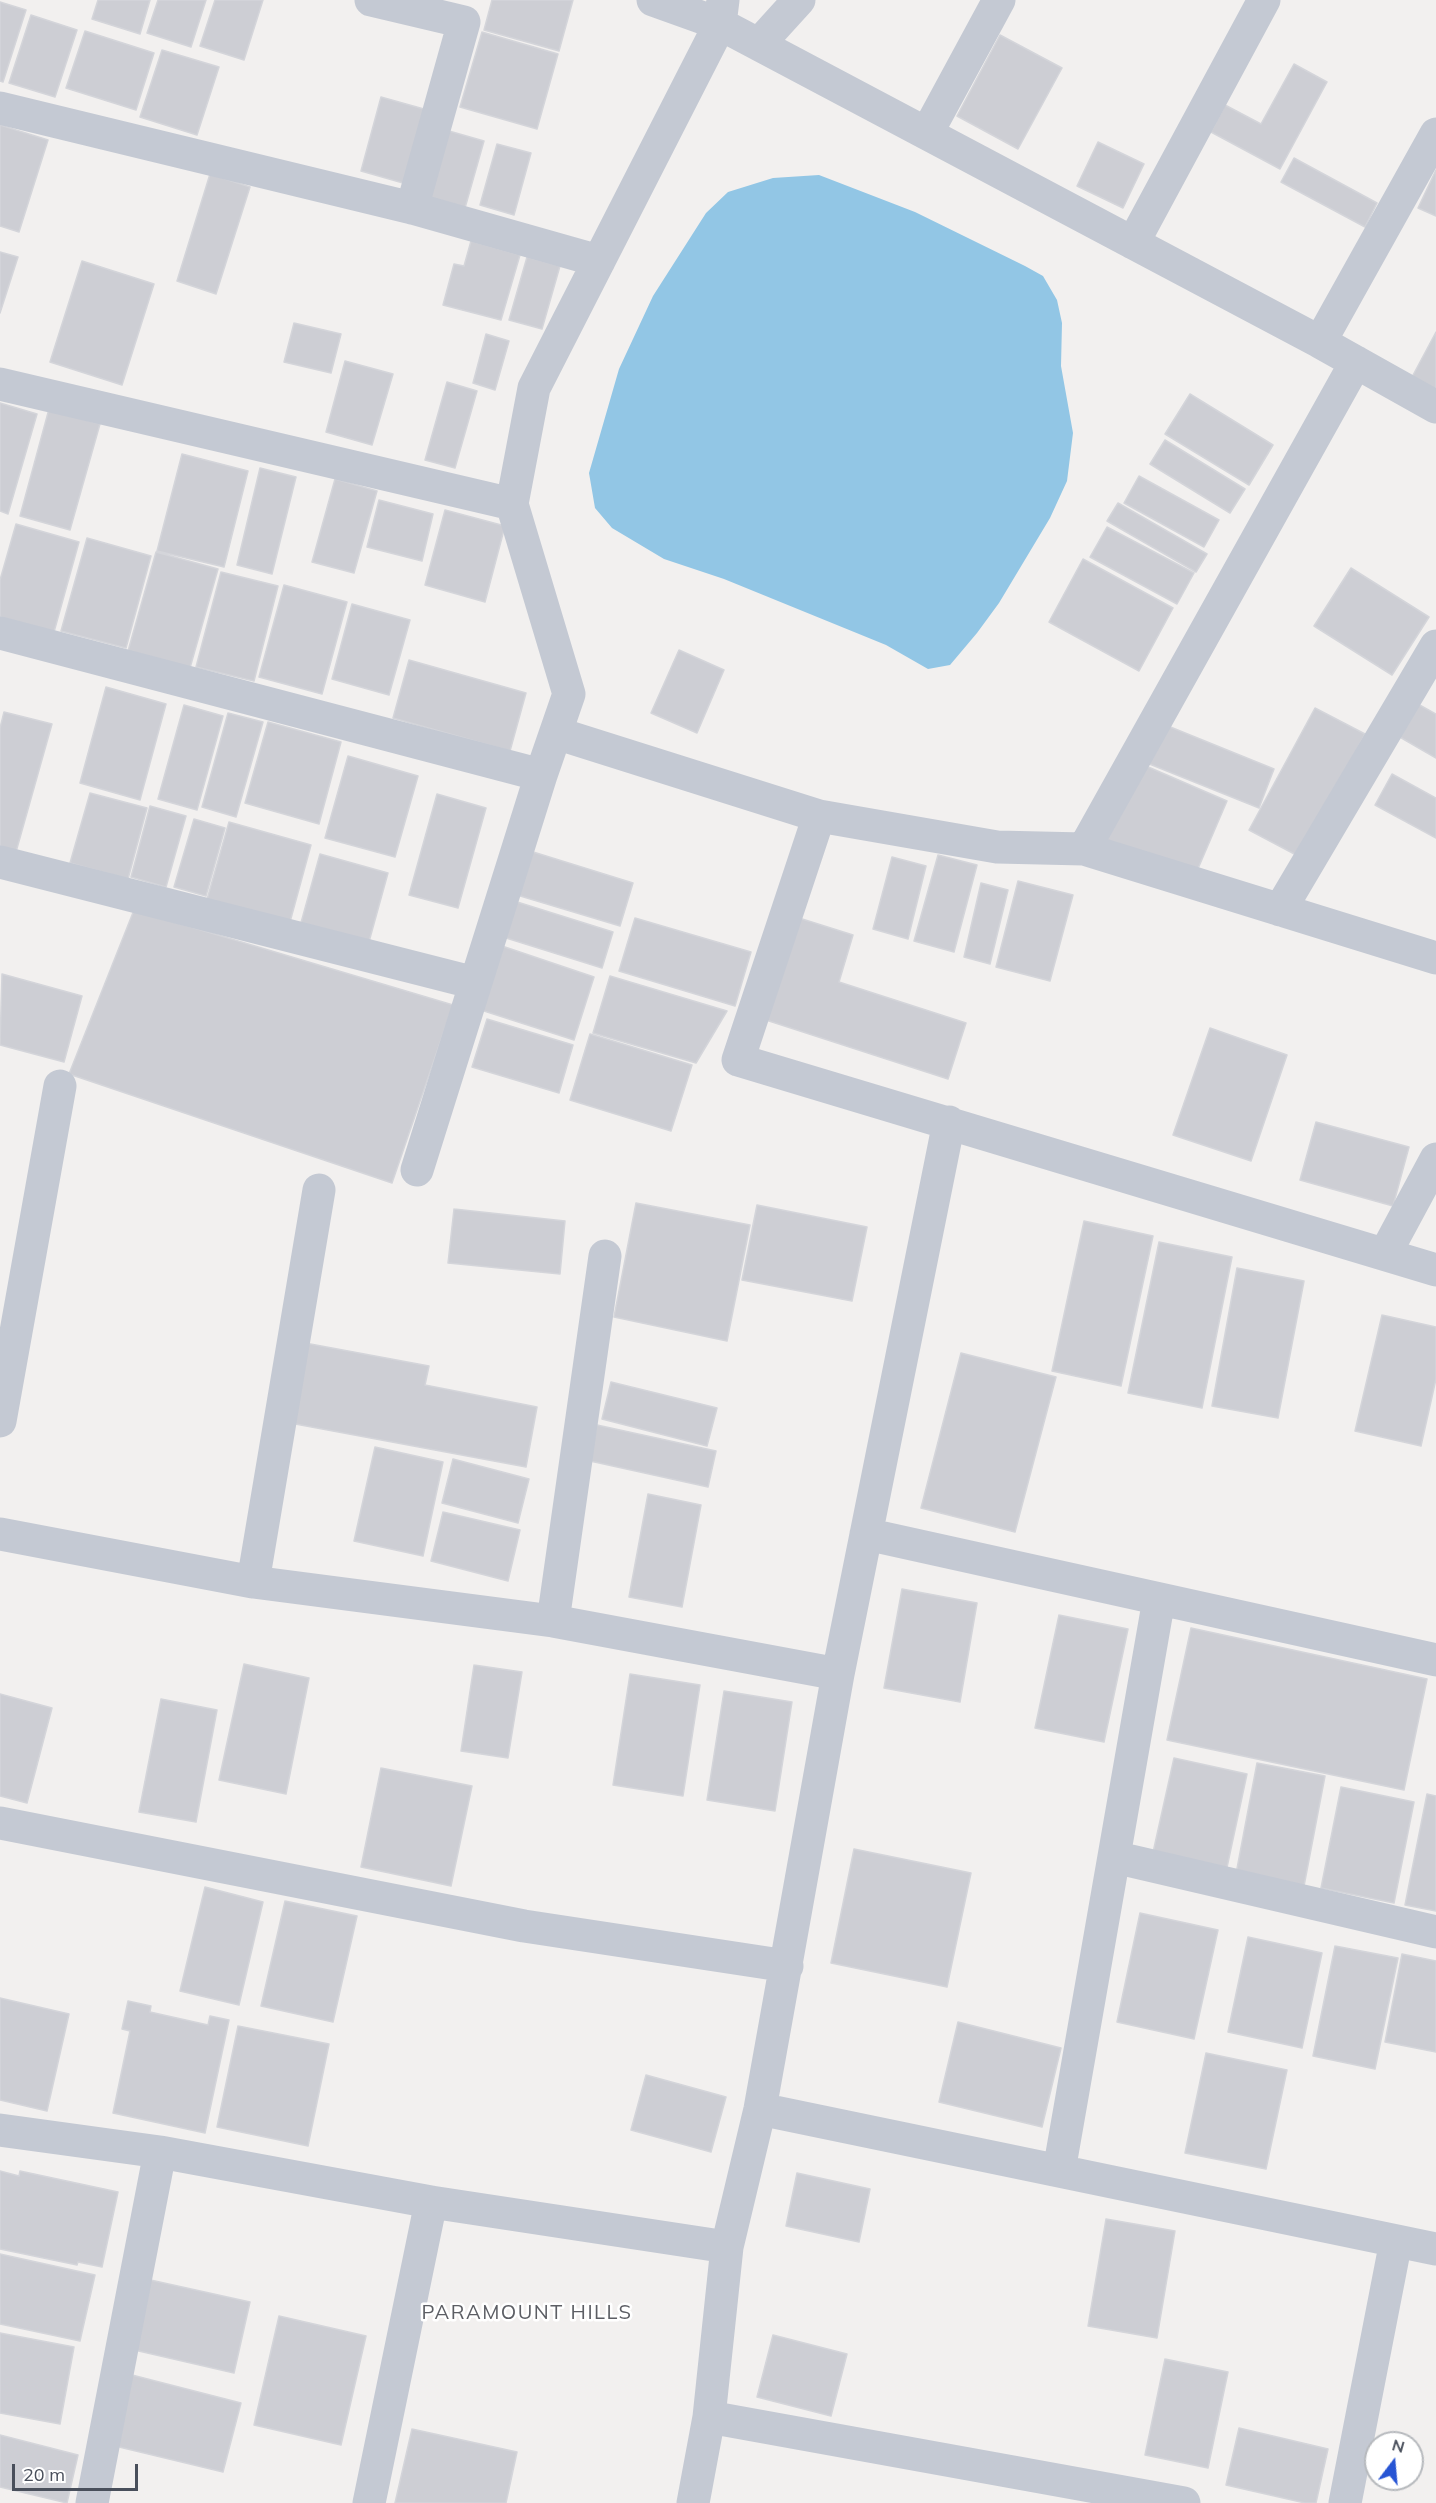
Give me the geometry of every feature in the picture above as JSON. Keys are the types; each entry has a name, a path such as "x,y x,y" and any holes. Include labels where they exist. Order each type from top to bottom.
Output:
{"street":[{"path":"371,0 464,22 412,208"},
{"path":"653,0 722,12 759,44 1320,342 1436,407"},
{"path":"759,44 799,0"},
{"path":"927,133 999,0"},
{"path":"1133,243 1264,0"},
{"path":"417,1170 541,775 569,694 512,504 534,388 722,12"},
{"path":"0,108 412,208 599,261"},
{"path":"1320,342 1434,144"},
{"path":"1084,849 1356,362"},
{"path":"0,384 512,504"},
{"path":"0,633 541,775"},
{"path":"1280,910 1436,646"},
{"path":"556,733 819,816 997,847 1084,849 1436,958"},
{"path":"819,816 738,1060 1436,1269"},
{"path":"0,862 475,983"},
{"path":"0,1420 60,1086"},
{"path":"693,2503 709,2417 727,2247 760,2109 838,1674 949,1122"},
{"path":"1385,1254 1436,1159"},
{"path":"253,1582 319,1190"},
{"path":"553,1621 605,1256"},
{"path":"0,1534 253,1582 553,1621 838,1674"},
{"path":"866,1534 1436,1660"},
{"path":"1059,2171 1160,1599"},
{"path":"0,1823 524,1926 787,1966"},
{"path":"1114,1857 1436,1932"},
{"path":"760,2109 1436,2250"},
{"path":"0,2130 160,2152 431,2202 727,2247"},
{"path":"92,2503 160,2152"},
{"path":"369,2503 431,2202"},
{"path":"1345,2503 1396,2241"},
{"path":"709,2417 1184,2503"}],"water":[{"path":"819,175 915,212 1025,266 1043,276 1057,300 1062,323 1061,366 1073,433 1067,481 1050,518 999,603 950,665 928,669 886,645 724,579 664,559 612,528 595,508 589,473 619,369 653,296 706,213 728,192 773,178"}],"building":[{"path":"98,0 150,0 140,34 92,19"},
{"path":"158,0 206,0 191,47 147,33"},
{"path":"215,0 263,0 244,60 200,46"},
{"path":"492,0 573,0 559,51 484,30"},
{"path":"0,2 26,10 3,82 0,81"},
{"path":"31,15 77,30 55,97 9,83"},
{"path":"85,31 154,53 136,110 66,88"},
{"path":"482,32 558,54 537,129 460,107"},
{"path":"1000,35 1062,68 1018,149 957,116"},
{"path":"162,50 219,67 197,135 140,117"},
{"path":"1294,64 1327,82 1280,169 1211,132 1225,105 1261,124"},
{"path":"381,97 431,111 410,185 361,171"},
{"path":"0,125 48,140 19,232 0,226"},
{"path":"442,129 484,141 465,208 424,196"},
{"path":"1098,142 1144,164 1123,208 1077,186"},
{"path":"497,144 531,153 514,215 480,205"},
{"path":"1294,158 1377,203 1365,227 1281,182"},
{"path":"1436,170 1436,216 1418,208"},
{"path":"210,174 250,187 216,294 177,281"},
{"path":"471,241 520,255 501,320 443,305 454,264 464,266"},
{"path":"0,252 18,257 0,313"},
{"path":"527,257 560,266 542,329 509,320"},
{"path":"82,261 154,284 122,385 50,362"},
{"path":"294,323 341,334 331,373 284,362"},
{"path":"1436,332 1436,390 1412,377"},
{"path":"486,334 509,341 495,390 473,383"},
{"path":"345,361 393,374 372,445 326,432"},
{"path":"447,382 477,391 455,468 425,460"},
{"path":"1190,394 1273,445 1249,485 1165,434"},
{"path":"0,403 37,414 8,514 0,511"},
{"path":"49,409 100,424 70,530 20,516"},
{"path":"1165,440 1245,489 1230,513 1150,464"},
{"path":"182,454 248,471 224,567 157,551"},
{"path":"260,468 296,477 272,574 237,565"},
{"path":"1139,476 1219,520 1204,547 1124,503"},
{"path":"335,479 377,491 354,573 312,562"},
{"path":"379,500 433,514 422,561 367,547"},
{"path":"1118,503 1207,554 1196,572 1107,521"},
{"path":"445,510 505,526 485,602 425,585"},
{"path":"16,524 79,542 54,632 0,617 0,580"},
{"path":"1107,527 1194,573 1177,604 1090,557"},
{"path":"87,538 151,556 126,648 61,631"},
{"path":"156,552 218,569 190,668 128,651"},
{"path":"1083,559 1173,608 1139,671 1049,622"},
{"path":"1351,568 1429,617 1392,675 1314,626"},
{"path":"221,572 278,586 254,681 196,667"},
{"path":"284,585 347,602 322,694 259,677"},
{"path":"352,604 410,620 389,695 332,679"},
{"path":"679,650 724,670 697,733 651,713"},
{"path":"409,660 526,693 510,751 393,718"},
{"path":"106,687 166,704 140,800 80,783"},
{"path":"1416,703 1436,714 1436,758 1398,736"},
{"path":"184,705 223,716 197,810 158,799"},
{"path":"1315,708 1365,734 1300,857 1249,830"},
{"path":"4,712 52,724 14,859 0,855 0,728"},
{"path":"228,713 263,722 236,817 202,807"},
{"path":"268,722 341,742 319,824 245,803"},
{"path":"1158,722 1274,769 1259,808 1142,761"},
{"path":"348,756 418,776 395,857 325,838"},
{"path":"1139,763 1227,801 1194,878 1106,841"},
{"path":"1392,774 1436,798 1436,838 1375,805"},
{"path":"90,793 147,808 128,879 70,863"},
{"path":"437,794 486,808 458,908 409,895"},
{"path":"150,806 186,816 166,887 131,877"},
{"path":"194,819 225,828 206,896 174,887"},
{"path":"229,822 311,845 287,933 204,910"},
{"path":"530,851 633,883 620,926 517,895"},
{"path":"320,854 388,873 367,949 299,930"},
{"path":"938,855 977,865 954,952 914,941"},
{"path":"892,857 926,866 908,939 873,929"},
{"path":"1018,881 1073,895 1050,981 996,967"},
{"path":"981,883 1008,890 990,964 964,957"},
{"path":"514,901 613,932 602,968 503,937"},
{"path":"134,910 453,1005 392,1183 69,1074"},
{"path":"635,918 751,952 735,1006 619,971"},
{"path":"799,918 853,935 839,982 966,1023 948,1079 766,1020"},
{"path":"502,946 594,977 574,1040 481,1010"},
{"path":"2,974 82,996 64,1062 0,1045"},
{"path":"610,976 727,1011 696,1063 593,1033"},
{"path":"487,1019 573,1045 559,1093 472,1067"},
{"path":"1210,1028 1287,1055 1251,1161 1173,1135"},
{"path":"590,1034 692,1065 671,1131 570,1100"},
{"path":"1316,1122 1409,1147 1393,1206 1300,1180"},
{"path":"636,1203 750,1225 727,1341 614,1317"},
{"path":"757,1205 867,1227 852,1301 742,1280"},
{"path":"454,1209 565,1221 560,1274 448,1263"},
{"path":"1084,1221 1153,1236 1121,1386 1052,1371"},
{"path":"1159,1242 1232,1257 1202,1408 1128,1393"},
{"path":"1237,1268 1304,1281 1278,1418 1212,1406"},
{"path":"1382,1315 1436,1327 1436,1379 1421,1446 1355,1431"},
{"path":"305,1343 429,1366 425,1385 537,1407 526,1467 290,1423"},
{"path":"961,1353 1056,1377 1015,1532 921,1508"},
{"path":"611,1382 717,1408 707,1446 602,1419"},
{"path":"597,1425 716,1451 708,1487 590,1461"},
{"path":"375,1447 443,1462 423,1556 354,1541"},
{"path":"453,1459 529,1479 518,1523 442,1503"},
{"path":"648,1494 701,1505 682,1607 629,1597"},
{"path":"443,1512 520,1530 508,1581 431,1561"},
{"path":"902,1589 977,1603 960,1702 884,1688"},
{"path":"1059,1615 1128,1629 1104,1742 1035,1728"},
{"path":"1191,1628 1427,1679 1404,1790 1167,1740"},
{"path":"244,1664 309,1678 286,1794 219,1780"},
{"path":"474,1665 522,1672 508,1758 461,1751"},
{"path":"630,1674 700,1685 683,1796 613,1785"},
{"path":"724,1691 792,1702 775,1811 707,1800"},
{"path":"0,1694 52,1708 27,1803 0,1796"},
{"path":"161,1699 217,1710 196,1822 139,1812"},
{"path":"1174,1758 1247,1774 1226,1872 1152,1857"},
{"path":"1257,1763 1325,1776 1304,1886 1236,1874"},
{"path":"381,1768 472,1786 451,1886 361,1867"},
{"path":"1341,1787 1414,1802 1394,1903 1321,1888"},
{"path":"1427,1794 1436,1796 1436,1911 1405,1905"},
{"path":"854,1849 971,1873 947,1987 831,1963"},
{"path":"205,1887 263,1902 239,2005 180,1991"},
{"path":"285,1901 357,1916 333,2022 261,2006"},
{"path":"1140,1913 1218,1930 1194,2039 1117,2022"},
{"path":"1248,1937 1322,1953 1302,2048 1228,2032"},
{"path":"1335,1946 1398,1958 1375,2069 1313,2056"},
{"path":"1402,1954 1436,1961 1436,2052 1385,2042"},
{"path":"0,1998 69,2014 47,2111 0,2100"},
{"path":"128,2001 151,2006 150,2012 208,2025 210,2016 229,2020 205,2133 113,2113 130,2031 122,2029"},
{"path":"958,2022 1061,2048 1042,2127 939,2102"},
{"path":"238,2026 329,2044 308,2146 217,2127"},
{"path":"1206,2053 1287,2070 1266,2169 1185,2153"},
{"path":"646,2075 726,2097 711,2152 631,2130"},
{"path":"0,2171 19,2176 20,2171 118,2192 102,2267 78,2262 77,2265 0,2249"},
{"path":"797,2173 870,2189 859,2242 786,2226"},
{"path":"1106,2219 1175,2231 1157,2338 1088,2326"},
{"path":"0,2254 95,2275 80,2341 0,2324"},
{"path":"146,2279 250,2302 234,2373 130,2349"},
{"path":"279,2316 366,2336 341,2445 254,2425"},
{"path":"0,2333 74,2347 60,2424 0,2413"},
{"path":"773,2335 847,2354 831,2416 757,2397"},
{"path":"1165,2359 1228,2372 1208,2468 1145,2455"},
{"path":"132,2375 241,2403 223,2472 115,2446"},
{"path":"1239,2428 1328,2449 1316,2503 1305,2503 1226,2485"},
{"path":"412,2429 517,2452 506,2503 395,2503"},
{"path":"0,2435 78,2455 67,2503 0,2487"}],"district":[{"name":"PARAMOUNT HILLS","path":"527,2313"}]}
